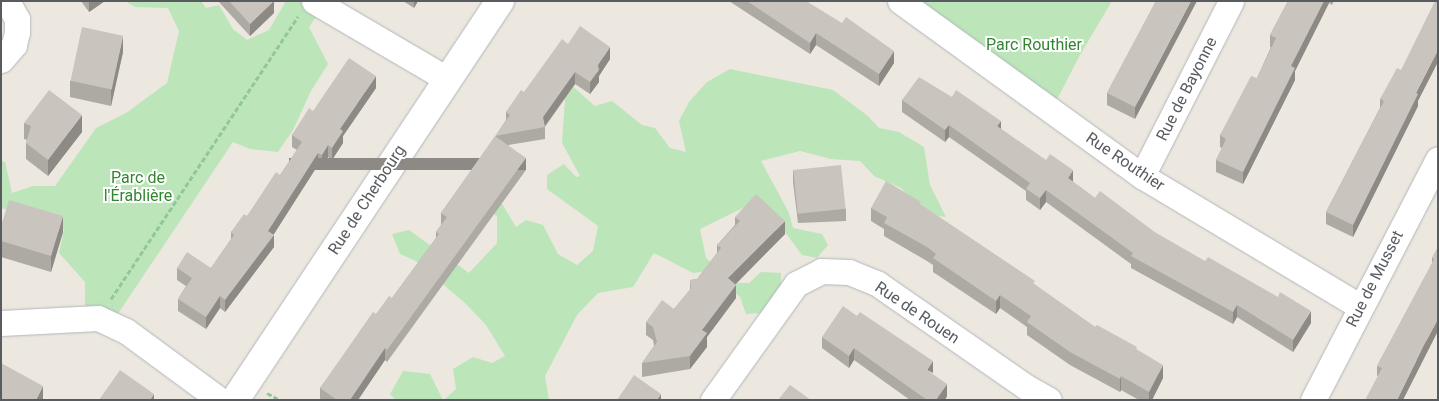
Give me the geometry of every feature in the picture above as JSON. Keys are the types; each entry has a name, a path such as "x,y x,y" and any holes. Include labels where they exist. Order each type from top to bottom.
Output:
{"street":[{"path":"1,60 14,45 17,32 16,19 7,1"},
{"name":"Rue de Cherbourg","path":"235,400 500,1"},
{"name":"Rue Routhier","path":"900,1 1142,176 1361,307"},
{"name":"Rue de Bayonne","path":"1142,176 1231,1"},
{"path":"308,5 447,79"},
{"name":"Rue de Musset","path":"1313,400 1438,159"},
{"name":"Rue de Rouen","path":"713,400 796,284 821,271 849,272 878,284 1026,387 1049,400"},
{"path":"1,323 98,318 126,332 220,400"}],"path":[{"path":"98,318 308,5"}],"green space":[{"name":"Parc de l'Érablière","path":"125,1 201,1 206,8 219,5 233,29 247,40 269,30 286,1 313,1 323,6 309,27 328,64 311,91 293,130 278,152 250,149 233,142 111,324 85,311 85,282 59,253 64,229 35,216 1,208 1,161 5,162 12,193 33,186 55,186 96,128 126,113 167,83 179,31 168,8 135,7"},
{"name":"Parc Routhier","path":"900,1 1112,1 1080,55 1051,111"},
{"path":"730,69 833,90 868,116 879,128 899,132 924,147 930,185 946,217 928,215 901,188 874,176 860,161 831,159 800,151 761,161 789,213 793,228 822,234 828,245 817,258 802,255 776,220 753,203 700,229 706,258 736,283 749,283 761,272 781,273 781,291 762,313 746,314 740,297 710,271 693,273 654,253 633,287 598,293 577,315 545,376 549,400 444,400 456,389 453,369 473,357 492,363 505,356 486,325 465,303 416,261 400,254 392,234 409,230 469,273 497,243 497,216 477,206 501,202 516,227 526,220 543,225 558,254 577,265 593,251 598,226 547,189 547,175 564,164 576,177 580,176 562,143 565,99 557,92 571,85 595,106 612,101 642,125 655,128 670,148 686,152 679,121 689,102 707,82"},
{"path":"403,371 430,374 443,400 396,400 390,394"}],"building":[{"path":"229,1 274,1 250,24"},
{"path":"747,1 806,1 842,23 846,17 894,51 879,74 816,33 810,43"},
{"path":"1156,1 1191,1 1135,107 1107,93"},
{"path":"1288,1 1324,1 1291,66 1295,68 1243,172 1216,160 1226,139 1220,135 1251,76 1257,78 1276,38 1270,35"},
{"path":"1435,1 1438,1 1438,50 1353,225 1326,212 1384,101 1380,99 1397,68 1401,70"},
{"path":"580,26 610,47 598,65 599,70 590,82 575,72 543,117 545,127 495,136 510,115 506,112 521,90 524,92 562,39 568,44"},
{"path":"82,27 123,36 112,90 71,81"},
{"path":"349,58 376,76 340,129 343,131 332,148 328,145 322,155 318,153 268,231 274,235 225,300 220,296 206,317 178,299 192,278 177,268 187,252 211,268 234,235 231,232 244,214 247,216 276,172 280,175 302,142 292,135 309,108 313,111"},
{"path":"919,77 952,97 956,90 1001,121 997,126 1046,160 1050,154 1073,170 1068,178 1095,198 1100,191 1156,233 1205,261 1208,257 1278,297 1280,292 1311,311 1293,340 1237,305 1233,312 1131,256 1133,253 1046,190 1040,198 1026,189 1030,183 949,125 945,130 902,100"},
{"path":"49,90 82,115 48,160 26,143 31,126 24,123"},
{"path":"495,136 526,158 387,350 385,348 350,400 337,400 320,388 373,312 376,314 389,296 392,298 439,234 436,232 447,217 441,213"},
{"path":"841,165 846,209 798,214 793,170"},
{"path":"886,181 921,202 920,204 1035,281 1033,283 1095,327 1097,325 1137,347 1136,349 1163,365 1149,392 1121,376 1120,379 1070,352 1027,322 1031,316 1000,295 996,301 933,258 936,254 927,247 884,223 887,217 871,208"},
{"path":"756,194 785,221 728,278 736,285 702,330 707,333 690,356 642,363 657,342 653,327 646,322 662,300 674,309 691,288 690,280 697,279 721,248 717,245 740,221 735,217"},
{"path":"9,200 63,216 51,256 1,241 1,226"},
{"path":"1438,247 1438,319 1397,400 1365,400 1382,368 1377,366 1434,259 1432,258"},
{"path":"843,306 857,316 860,312 933,361 927,370 947,384 936,400 927,400 854,348 849,356 822,337"},
{"path":"1,363 43,386 36,400 1,400"},
{"path":"120,370 154,394 150,400 99,400"},
{"path":"634,375 661,394 657,400 617,400"},
{"path":"790,385 811,400 778,400"}]}
